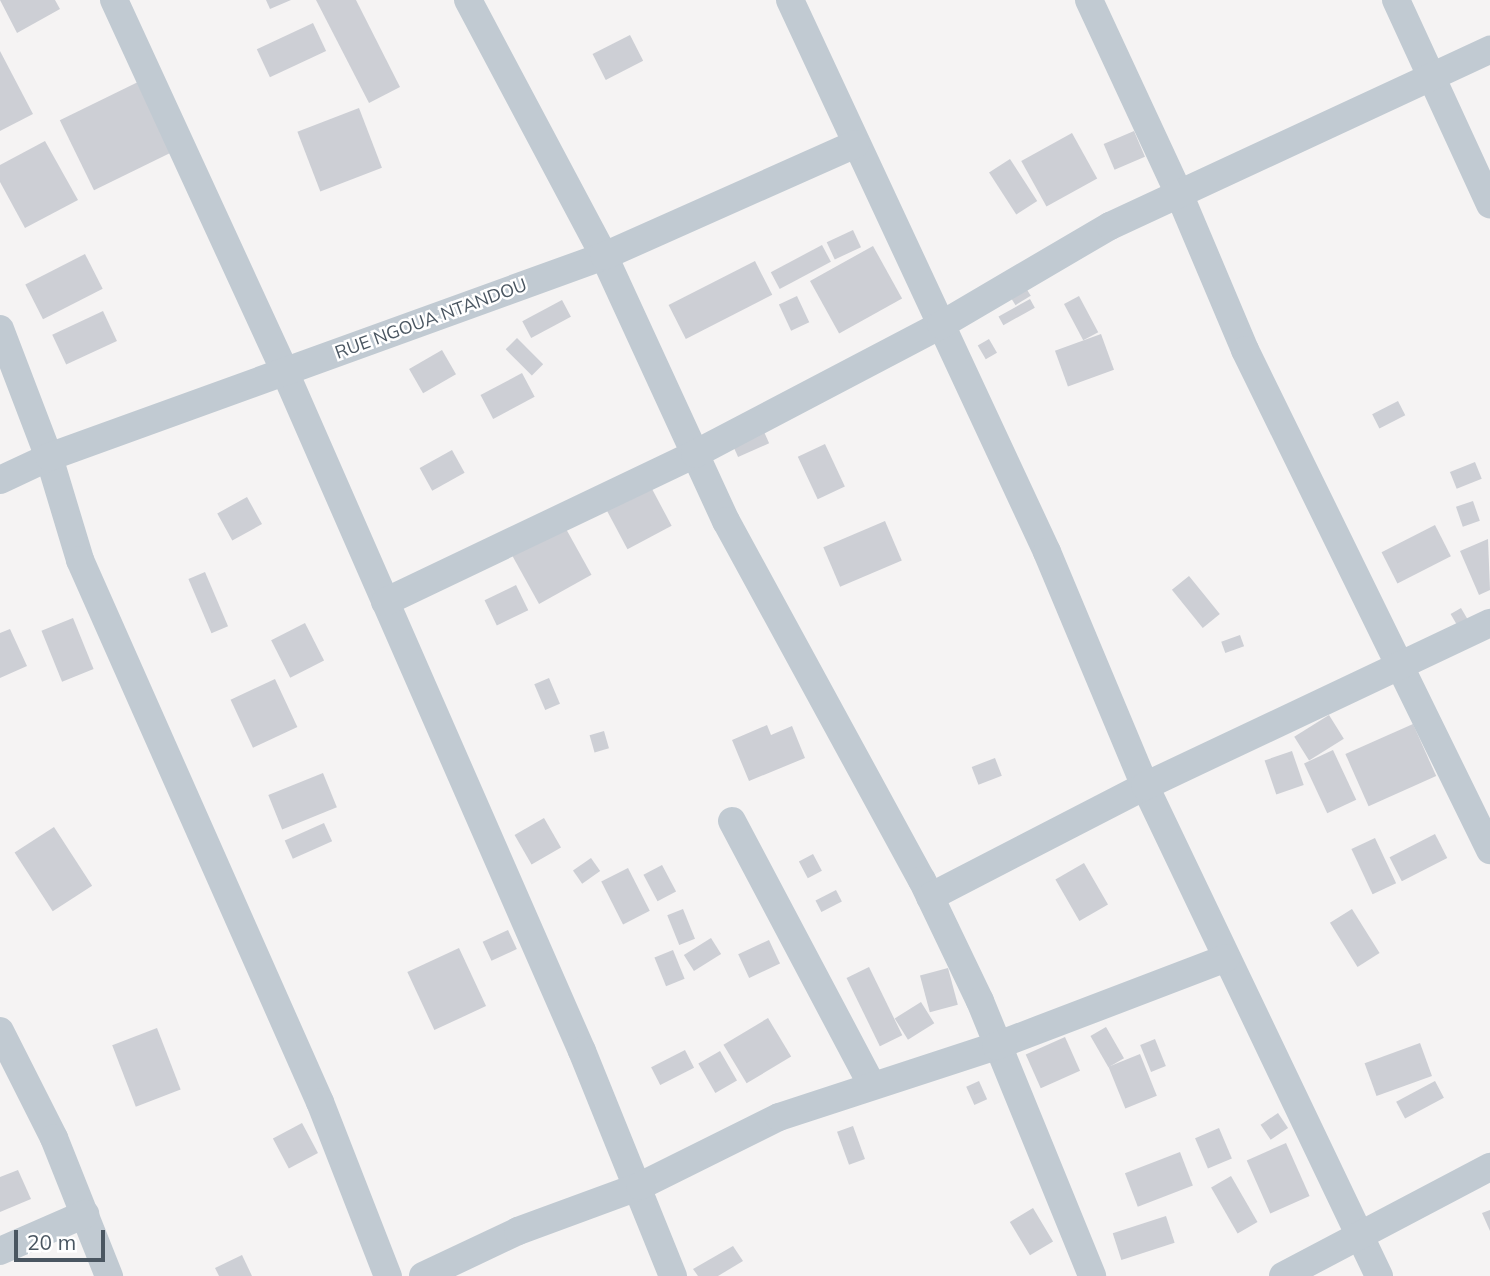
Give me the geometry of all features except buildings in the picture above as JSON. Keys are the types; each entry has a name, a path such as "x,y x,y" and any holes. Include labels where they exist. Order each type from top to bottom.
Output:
{"street":[{"path":"114,0 285,372 640,1186 673,1276"},
{"path":"468,0 604,256 726,520 930,897 1093,1276"},
{"path":"789,0 1047,552 1145,786 1379,1276"},
{"path":"1089,0 1180,195 1245,350 1490,849"},
{"path":"1396,0 1490,204"},
{"path":"385,602 695,454 941,325 1099,233 1490,51"},
{"name":"RUE NGOUA NTANDOU","path":"0,480 49,457 604,256 855,144"},
{"path":"0,329 49,457 80,560 320,1102 388,1276"},
{"path":"930,897 1145,786 1399,664 1490,624"},
{"path":"732,821 872,1085"},
{"path":"423,1276 518,1231 640,1186 779,1117 996,1046 1226,958"},
{"path":"0,1031 54,1138 109,1276"},
{"path":"1283,1276 1360,1232 1490,1167"},
{"path":"0,1251 85,1214"}]}
